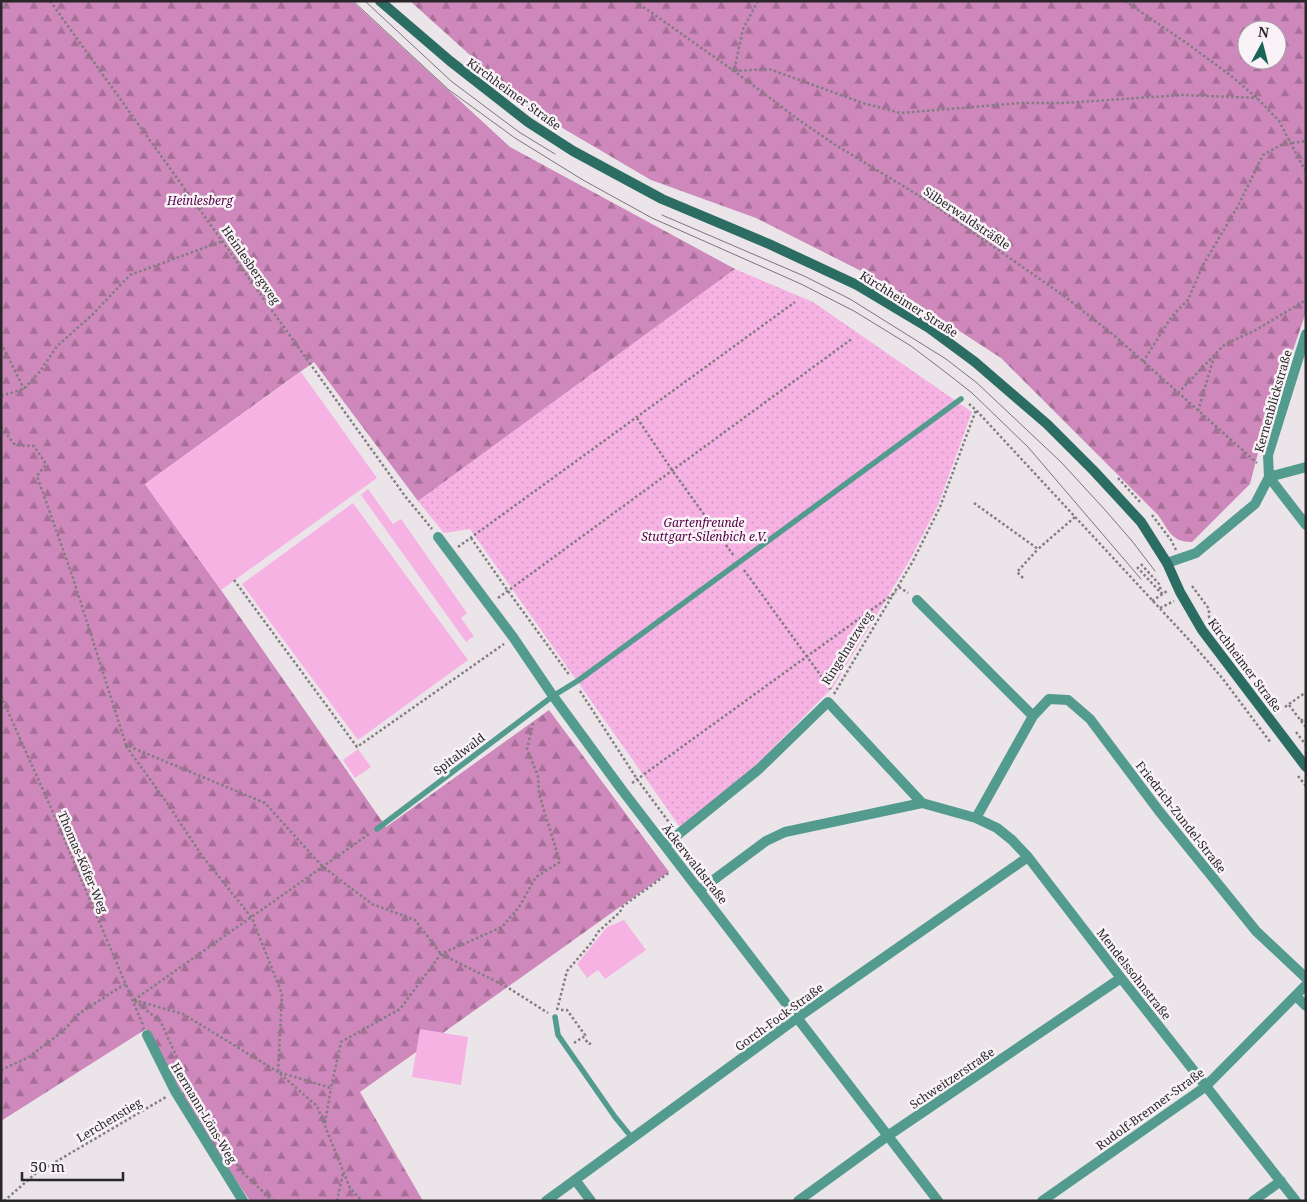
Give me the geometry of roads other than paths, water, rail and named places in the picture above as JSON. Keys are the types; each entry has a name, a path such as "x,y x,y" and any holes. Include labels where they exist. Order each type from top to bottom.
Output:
{"main road":[{"name":"Kirchheimer Straße","path":"380,1 450,61 528,122 573,151 662,199 769,244 857,285 928,328 975,362 1015,395 1054,431 1141,522 1167,563 1202,630 1306,767"}],"street":[{"name":"Kernenblickstraße","path":"1269,476 1268,455 1306,334"},
{"path":"1269,476 1306,467"},
{"path":"1167,563 1196,553 1255,504 1269,476"},
{"path":"1269,476 1306,525"},
{"name":"Äckerwaldstraße","path":"438,537 513,637 553,696 622,790 938,1201"},
{"path":"917,600 1033,716"},
{"name":"Friedrich-Zundel-Straße","path":"976,818 1033,716 1049,699 1068,700 1090,719 1159,811 1256,931 1306,978"},
{"name":"Ringelnatzweg","path":"665,845 759,768 828,702 922,802"},
{"name":"Mendelssohnstraße","path":"700,890 766,841 785,832 922,802 976,818 997,828 1028,857 1296,1201"},
{"name":"Gorch-Fock-Straße","path":"546,1201 576,1181 797,1018 1028,857"},
{"name":"Schweitzerstraße","path":"798,1201 889,1136 1121,978"},
{"name":"Rudolf-Brenner-Straße","path":"1042,1201 1206,1087 1306,985"},
{"path":"1296,996 1306,1006"},
{"name":"Hermann-Löns-Weg","path":"147,1036 175,1091 243,1201"},
{"path":"576,1181 591,1201"},
{"path":"1253,1201 1280,1181"}],"lane":[{"name":"Spitalwald","path":"377,829 553,696 579,680 961,399"},
{"path":"555,1017 558,1035 570,1054 633,1139"}],"tram line":[{"path":"353,1 449,90 515,138 583,180 652,218 801,284 854,311 911,346 972,393 1028,447 1141,579"},
{"path":"365,1 451,81 519,132 555,154"},
{"path":"662,215 804,276 850,299 946,359 977,383 1061,462 1132,541 1155,571"}],"park label":[{"name":"Heinlesberg","path":"200,200"},
{"name":"Gartenfreunde Stuttgart-Silenbich e.V.","path":"704,529"}]}
